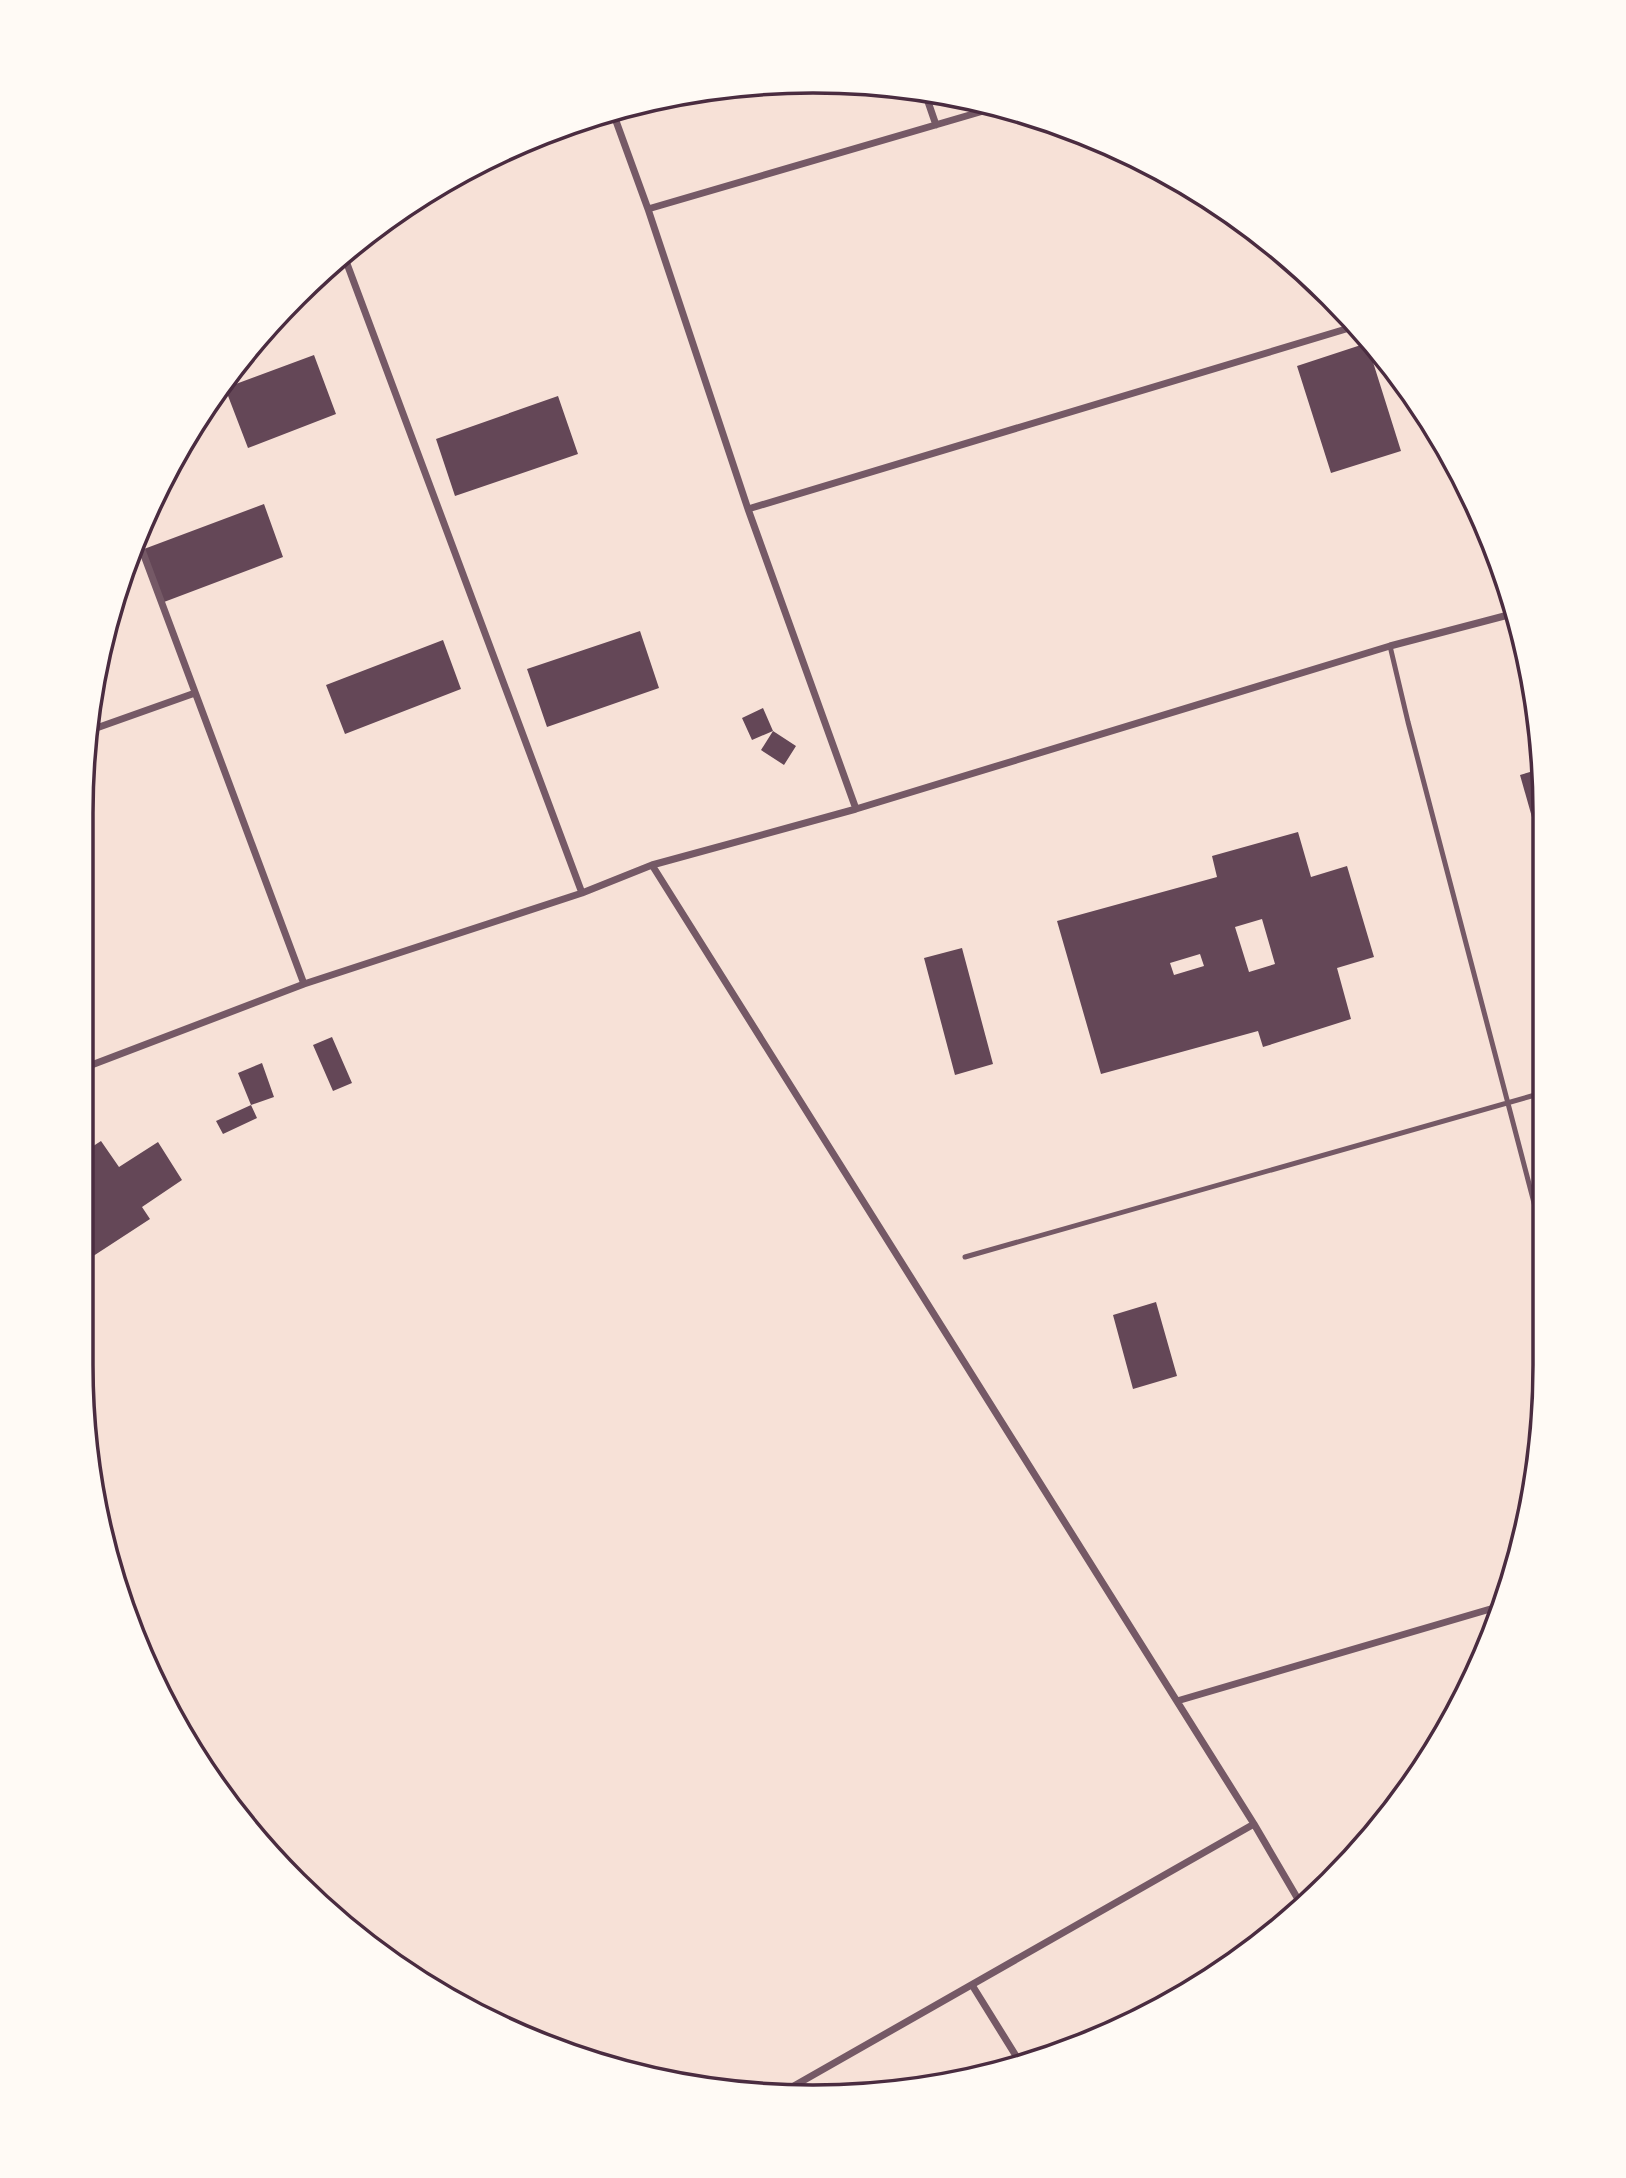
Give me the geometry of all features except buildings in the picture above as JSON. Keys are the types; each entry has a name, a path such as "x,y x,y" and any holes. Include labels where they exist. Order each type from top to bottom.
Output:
{"street":[{"path":"928,103 936,125"},
{"path":"648,209 979,112"},
{"path":"616,120 748,509 856,809"},
{"path":"347,264 582,893"},
{"path":"748,509 1346,329"},
{"path":"142,551 304,984"},
{"path":"93,1064 304,984 582,893 652,865 856,809 1390,646 1506,616"},
{"path":"98,727 195,693"},
{"path":"652,865 1254,1824 1297,1898"},
{"path":"1177,1701 1490,1609"},
{"path":"796,2085 1254,1824"},
{"path":"972,1985 1016,2056"}],"lane":[{"path":"1390,646 1533,1200"},
{"path":"965,1257 1533,1096"}]}
